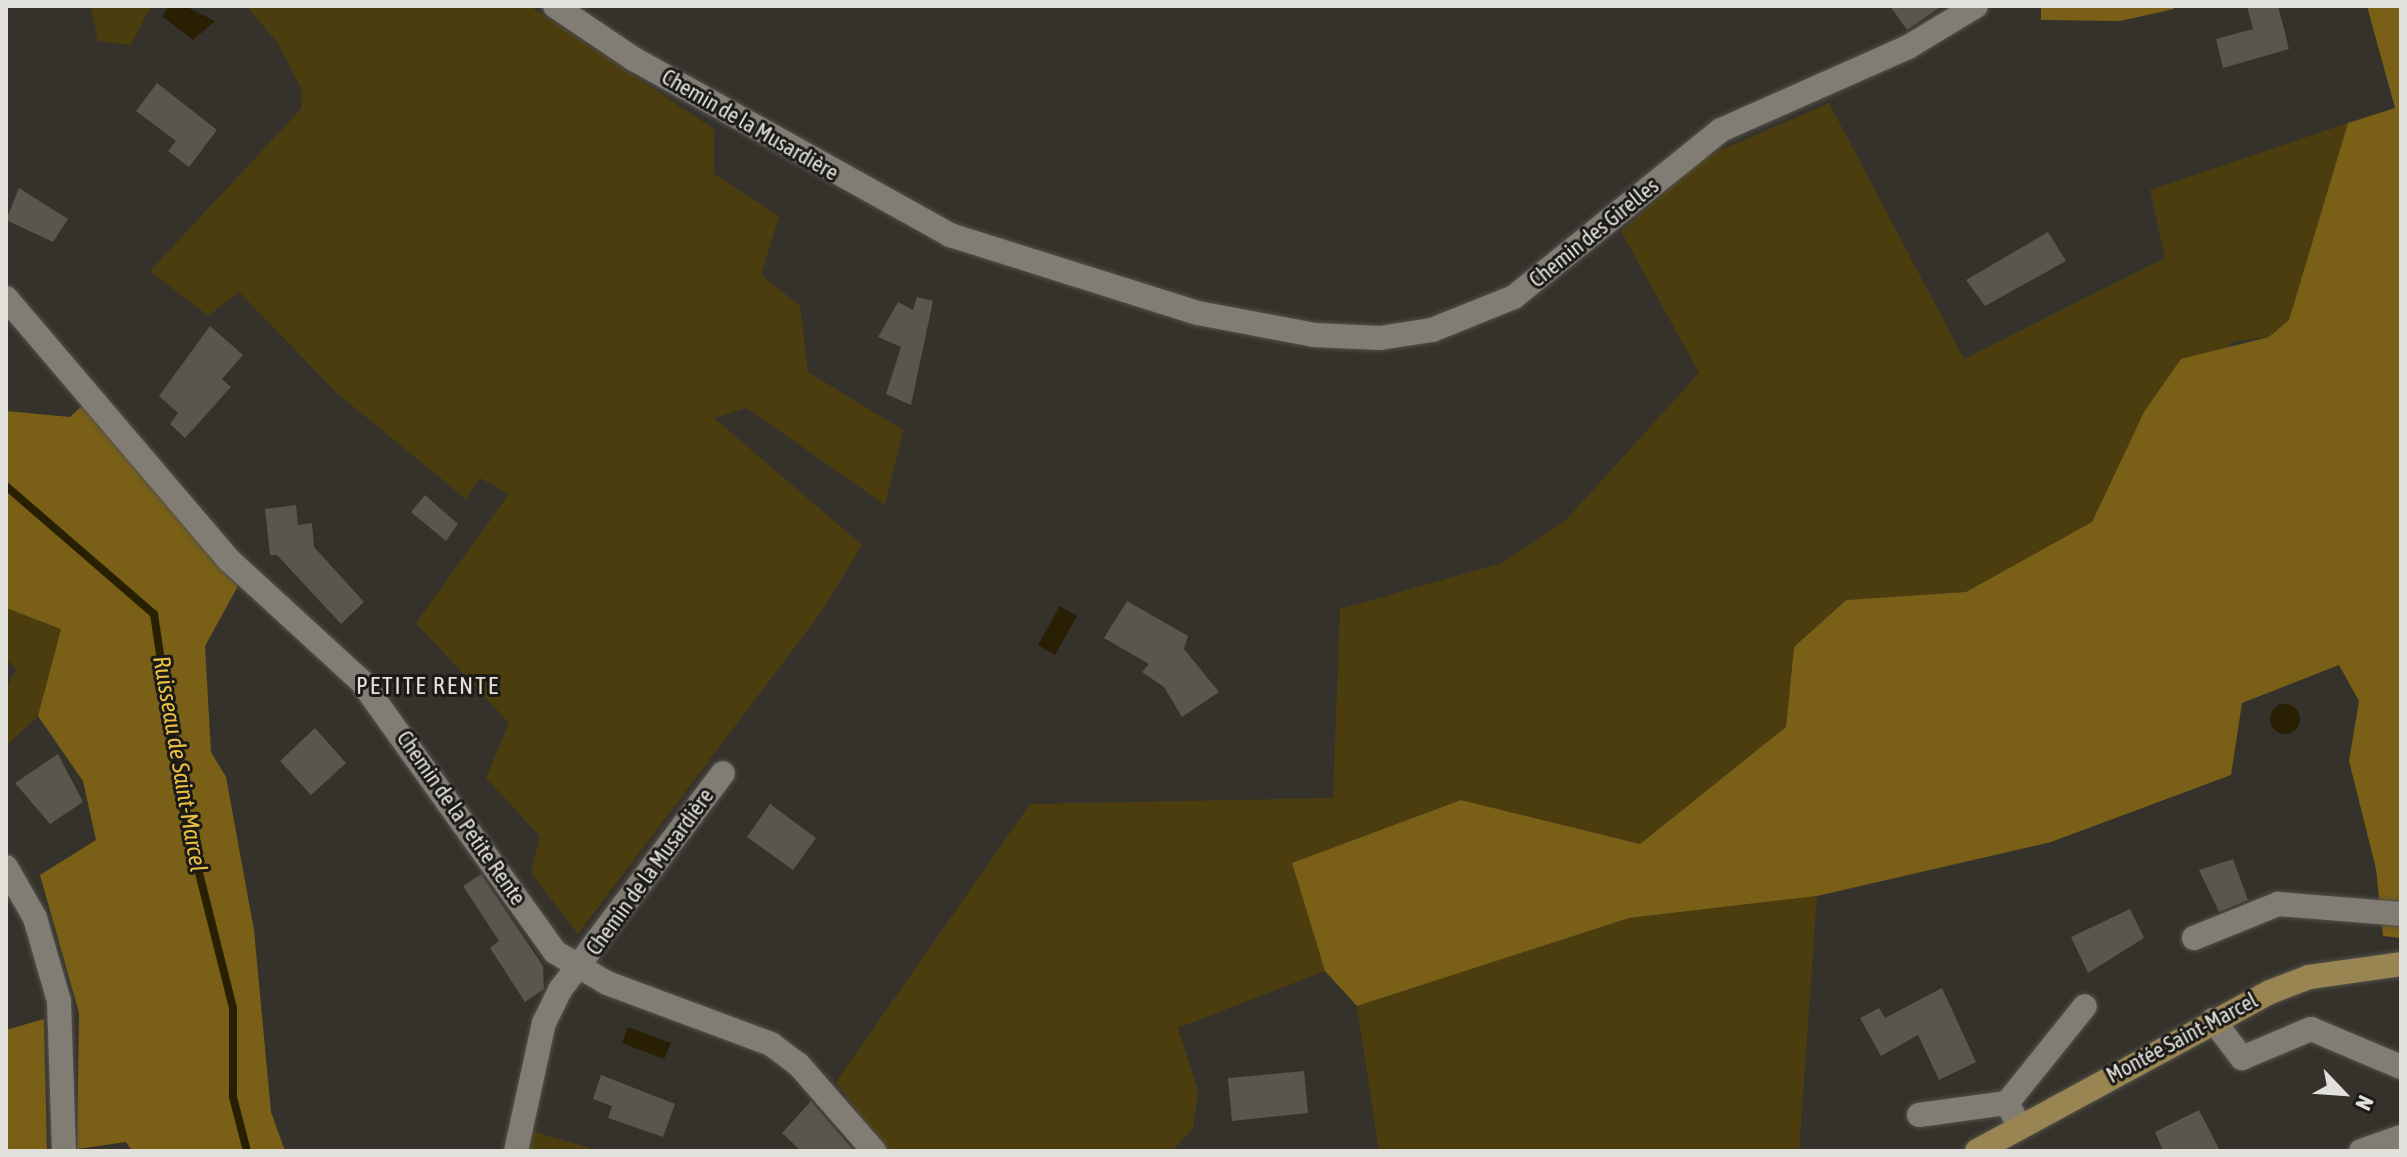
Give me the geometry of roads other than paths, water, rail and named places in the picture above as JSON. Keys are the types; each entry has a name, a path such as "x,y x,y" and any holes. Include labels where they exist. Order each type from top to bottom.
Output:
{"main road":[{"name":"Montée Saint-Marcel","path":"1977,1151 2213,1020 2309,977 2401,964"}],"street":[{"name":"Chemin de la Musardière","path":"555,6 634,59 950,235"},
{"name":"Chemin des Girelles","path":"950,235 1198,313 1314,335 1380,338 1432,330 1514,297 1721,130 1908,47 1976,6"},
{"name":"Chemin de la Petite Rente","path":"6,298 229,560 361,681 555,952 578,970 771,1044 798,1064 874,1151"},
{"name":"Chemin de la Musardière","path":"516,1151 544,1023 578,970 723,773"},
{"path":"6,867 35,918 59,1001 64,1151"},
{"path":"2194,938 2278,904 2401,914"},
{"path":"1919,1115 2007,1103 2085,1006"},
{"path":"2213,1020 2242,1058 2311,1029 2401,1067"},
{"path":"2007,1103 2019,1125"},
{"path":"2361,1151 2401,1137"}],"waterway":[{"name":"Ruisseau de Saint-Marcel","path":"6,486 154,614 183,809 233,1008 233,1097 247,1151"}],"district":[{"name":"PETITE RENTE","path":"428,686"}]}
